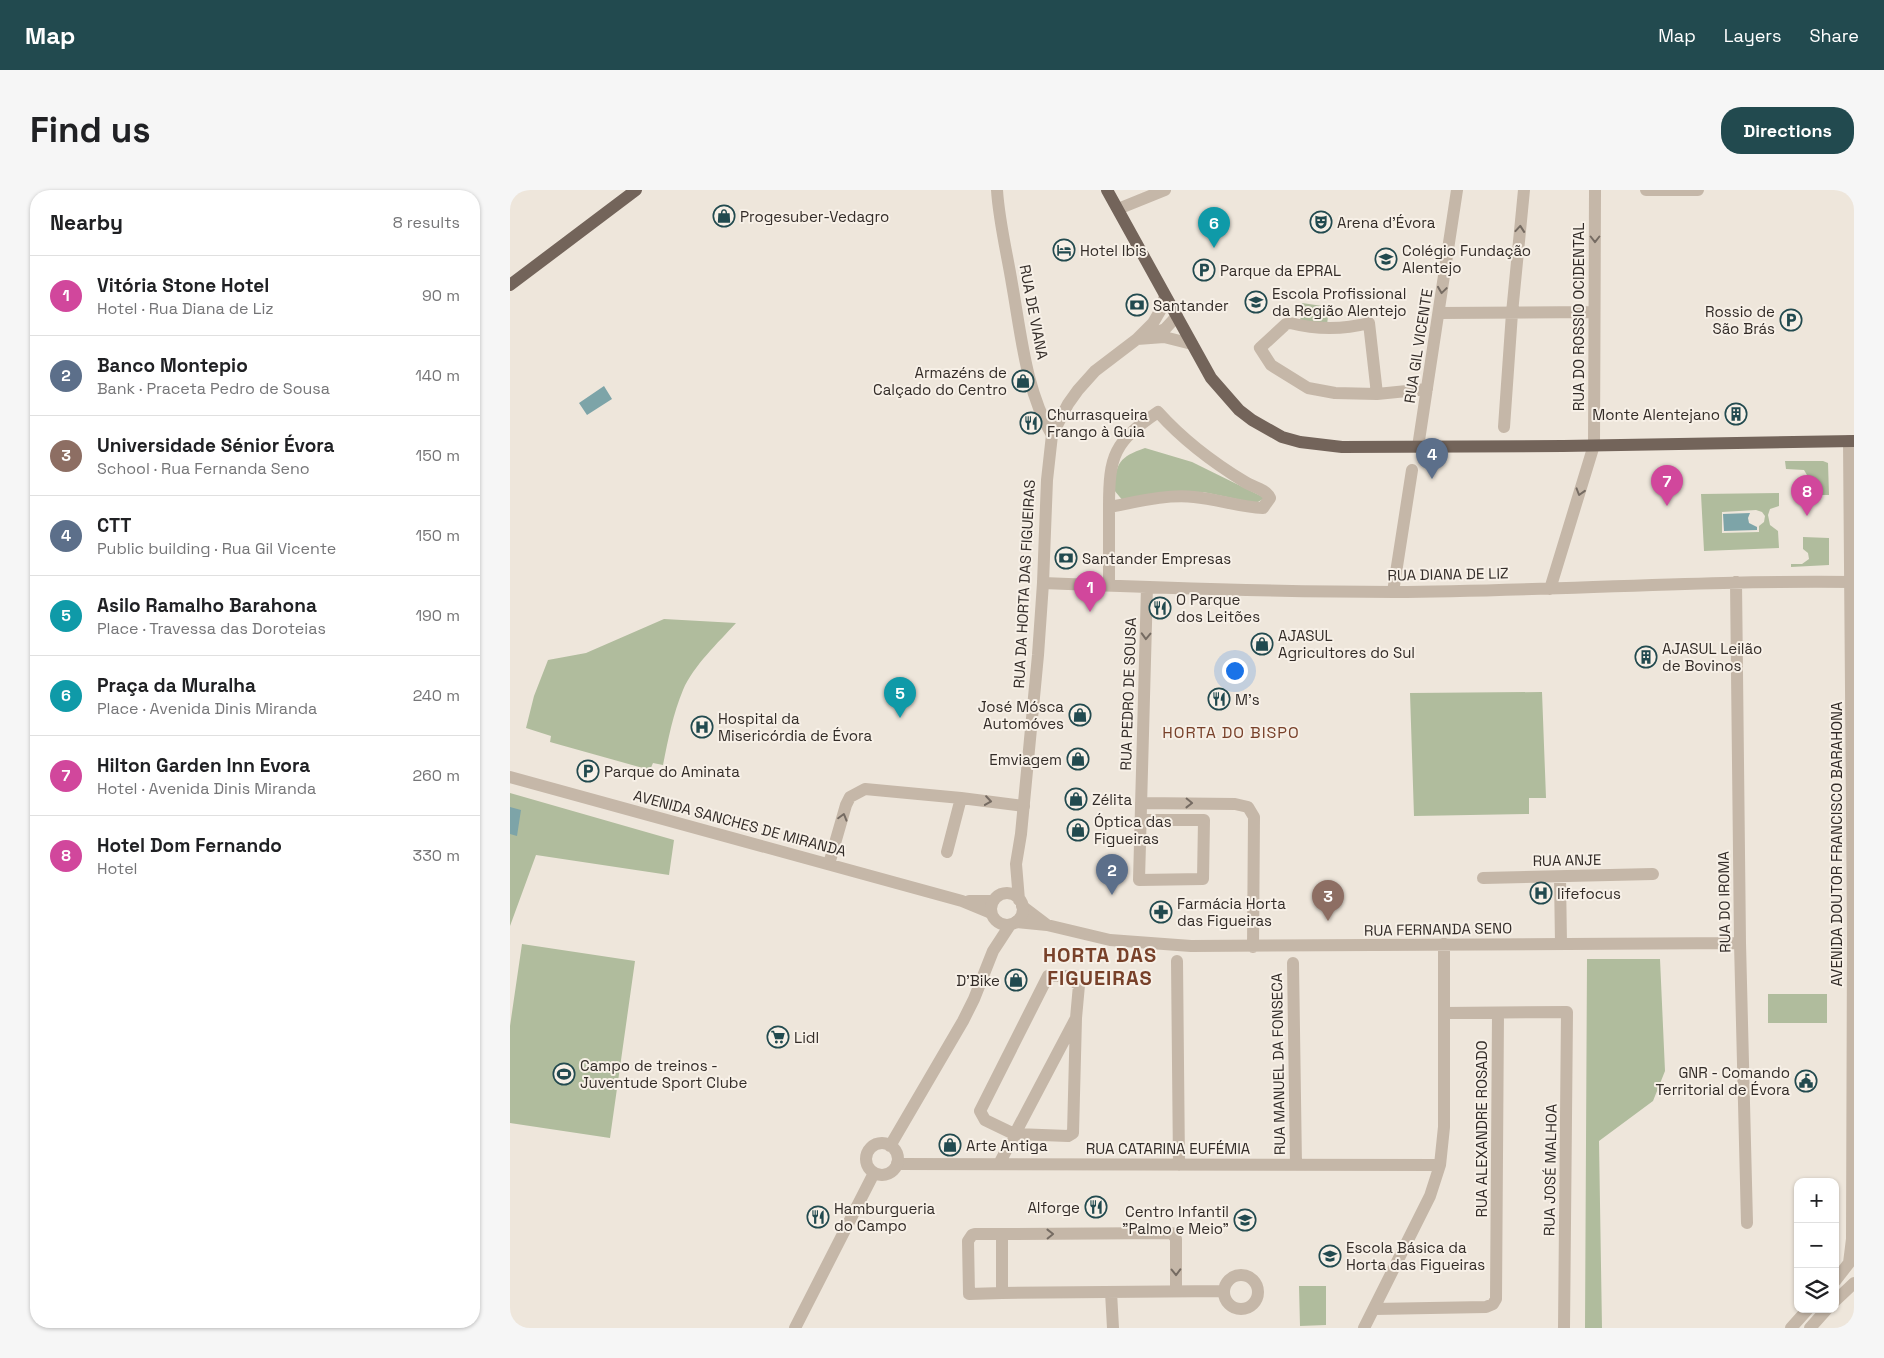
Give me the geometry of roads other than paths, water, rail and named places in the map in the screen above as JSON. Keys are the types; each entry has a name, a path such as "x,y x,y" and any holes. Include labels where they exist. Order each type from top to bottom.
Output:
{"main road":[{"path":"510,285 636,190"},
{"path":"1107,190 1211,378 1239,410 1252,420 1282,436 1324,446 1418,447 1852,441"}],"street":[{"name":"RUA DE VIANA","path":"997,190 1032,392 1052,435"},
{"path":"1118,209 1165,190"},
{"name":"RUA GIL VICENTE","path":"1418,447 1457,190"},
{"path":"1504,427 1512,313 1524,190"},
{"name":"RUA DO ROSSIO OCIDENTAL","path":"1550,589 1594,445 1595,190"},
{"path":"1646,190 1698,190"},
{"name":"RUA DA HORTA DAS FIGUEIRAS","path":"890,1146 963,1021 993,951 1013,924 1020,918 1021,903 1016,864 1024,806 1043,583 1047,480 1052,435 1068,404 1086,380 1137,339 1153,323 1160,311 1165,296"},
{"path":"1439,313 1594,312"},
{"name":"RUA DA HORTA DAS FIGUEIRAS","path":"1137,339 1165,329 1177,316"},
{"path":"1377,394 1369,323 1348,328 1325,329 1290,323 1286,324 1260,348 1271,365 1308,388 1335,393 1377,394 1428,389"},
{"path":"1137,339 1164,336 1192,344"},
{"path":"1109,507 1170,497 1191,496 1263,508 1270,498 1268,493 1227,471 1198,452 1177,434 1158,412 1124,438 1111,467 1109,507 1109,586"},
{"name":"AVENIDA DOUTOR FRANCISCO BARAHONA","path":"1839,1276 1849,1263 1853,1242 1852,441"},
{"path":"1393,592 1412,470"},
{"name":"RUA DIANA DE LIZ","path":"1043,583 1393,592 1550,589 1736,582 1852,582"},
{"name":"RUA DO IROMA","path":"1736,582 1740,943 1748,1222"},
{"name":"RUA PEDRO DE SOUSA","path":"1140,820 1204,820 1203,879 1139,880 1140,820 1148,587"},
{"name":"AVENIDA SANCHES DE MIRANDA","path":"510,777 962,901 995,907"},
{"path":"829,864 846,805 857,792 865,789 1024,806"},
{"path":"947,852 961,798"},
{"path":"1141,803 1235,804 1248,807 1254,817 1253,947"},
{"name":"RUA DA HORTA DAS FIGUEIRAS","path":"993,951 995,907 1016,864"},
{"name":"RUA ANJE","path":"1483,878 1653,874"},
{"path":"1560,877 1561,944"},
{"name":"RUA FERNANDA SENO","path":"1047,925 1015,896 995,907 1004,925 1047,925 1110,940 1191,946 1740,943"},
{"path":"1364,1328 1430,1196 1440,1165 1444,1127 1444,944"},
{"path":"1176,961 1179,1164"},
{"name":"RUA MANUEL DA FONSECA","path":"1293,963 1296,1165"},
{"path":"1048,976 1065,976 1079,985 1076,1018 1073,1133 1068,1136 1014,1134 984,1120 980,1111 1048,976"},
{"name":"RUA JOSÉ MALHOA","path":"1498,1013 1567,1012 1564,1328"},
{"path":"1444,1013 1498,1013"},
{"name":"RUA ALEXANDRE ROSADO","path":"1374,1309 1486,1307 1493,1304 1496,1299 1498,1013"},
{"path":"999,1164 1076,1018"},
{"path":"878,1144 890,1146 897,1156 897,1164 886,1175 874,1173 866,1163 868,1151 878,1144"},
{"name":"RUA CATARINA EUFÉMIA","path":"897,1164 1440,1165"},
{"path":"795,1328 874,1173"},
{"path":"1176,1291 1176,1239 1172,1233 972,1235 968,1241 969,1294 1224,1291"},
{"path":"1002,1234 1002,1293"},
{"path":"1839,1297 1854,1283"},
{"path":"1111,1292 1112,1328"},
{"path":"1791,1328 1804,1313"},
{"path":"1810,1328 1824,1313"}],"water":[{"path":"604,386 612,399 587,415 579,403"},
{"path":"1750,513 1749,523 1757,527 1757,530 1724,531 1723,514"},
{"path":"510,807 521,810 517,836 510,834"}],"place":[{"name":"Progesuber-Vedagro","path":"724,216"},
{"name":"Arena d'Évora","path":"1321,222"},
{"name":"Praça da Muralha","path":"1214,248"},
{"name":"Hotel Ibis","path":"1064,250"},
{"name":"Colégio Fundação Alentejo","path":"1386,259"},
{"name":"Parque da EPRAL","path":"1204,270"},
{"name":"Escola Profissional da Região Alentejo","path":"1256,302"},
{"name":"Santander","path":"1137,305"},
{"name":"Rossio de São Brás","path":"1791,320"},
{"name":"Armazéns de Calçado do Centro","path":"1023,381"},
{"name":"Monte Alentejano","path":"1736,414"},
{"name":"Churrasqueira Frango à Guia","path":"1031,423"},
{"name":"CTT","path":"1432,479"},
{"name":"Hilton Garden Inn Evora","path":"1667,506"},
{"name":"Hotel Dom Fernando","path":"1807,516"},
{"name":"Santander Empresas","path":"1066,558"},
{"name":"O Parque dos Leitões","path":"1160,608"},
{"name":"Vitória Stone Hotel","path":"1090,612"},
{"name":"AJASUL Agricultores do Sul","path":"1262,644"},
{"name":"AJASUL Leilão de Bovinos","path":"1646,657"},
{"name":"M's","path":"1219,699"},
{"name":"José Mósca Automóves","path":"1080,715"},
{"name":"Asilo Ramalho Barahona","path":"900,718"},
{"name":"Hospital da Misericórdia de Évora","path":"702,727"},
{"name":"Emviagem","path":"1078,759"},
{"name":"Parque do Aminata","path":"588,771"},
{"name":"Zélita","path":"1076,799"},
{"name":"Óptica das Figueiras","path":"1078,830"},
{"name":"lifefocus","path":"1541,893"},
{"name":"Banco Montepio","path":"1112,895"},
{"name":"Farmácia Horta das Figueiras","path":"1161,912"},
{"name":"Universidade Sénior Évora","path":"1328,921"},
{"name":"D'Bike","path":"1016,980"},
{"name":"Lidl","path":"778,1037"},
{"name":"Campo de treinos - Juventude Sport Clube","path":"564,1074"},
{"name":"GNR - Comando Territorial de Évora","path":"1806,1081"},
{"name":"Arte Antiga","path":"950,1145"},
{"name":"Alforge","path":"1096,1207"},
{"name":"Hamburgueria do Campo","path":"818,1217"},
{"name":"Centro Infantil \"Palmo e Meio\"","path":"1245,1220"},
{"name":"Escola Básica da Horta das Figueiras","path":"1330,1256"}],"district":[{"name":"HORTA DO BISPO","path":"1231,732"},
{"name":"HORTA DAS FIGUEIRAS","path":"1100,966"}]}
